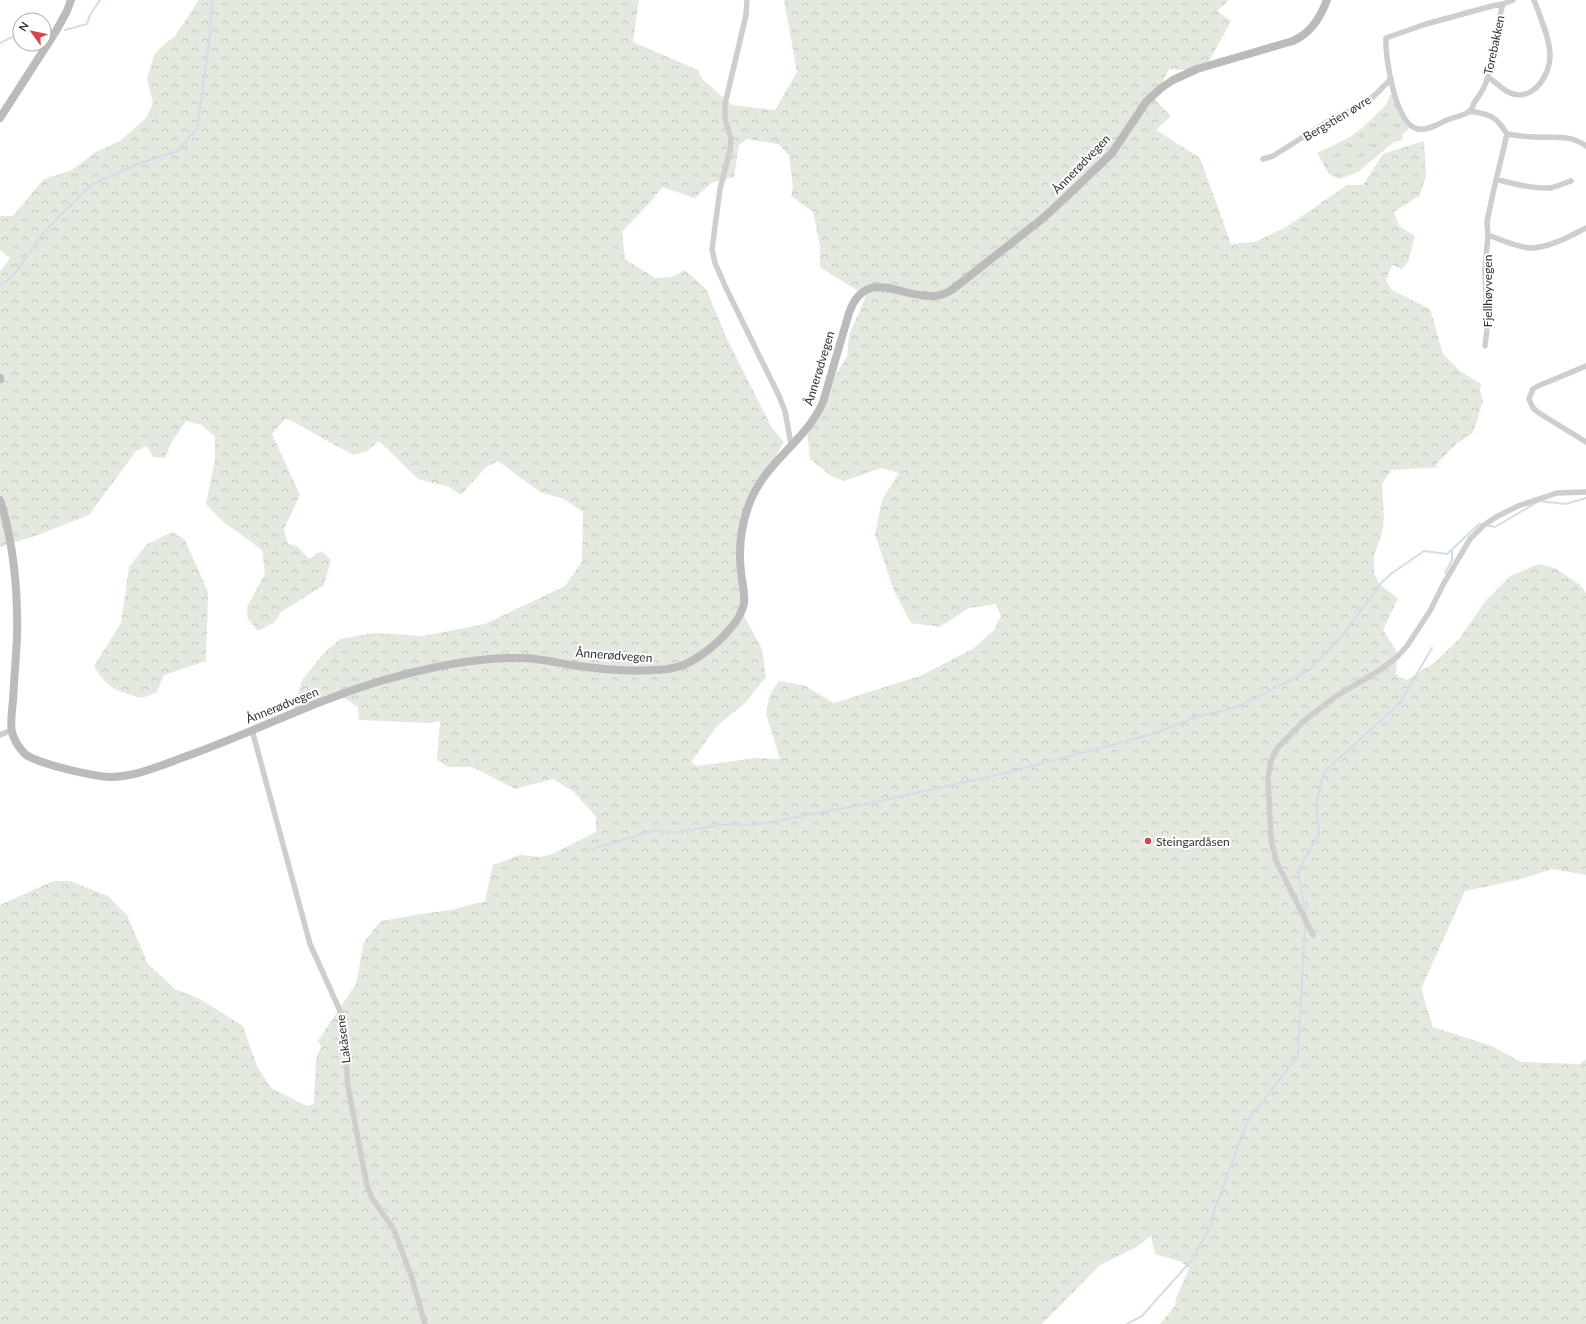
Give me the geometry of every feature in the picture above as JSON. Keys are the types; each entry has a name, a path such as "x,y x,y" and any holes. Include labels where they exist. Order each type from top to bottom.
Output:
{"main road":[{"path":"0,118 56,31 71,0"},
{"name":"Ånnerødvegen","path":"0,500 12,546 17,613 12,730 19,748 36,761 110,777 138,773 207,749 322,702 384,680 466,662 530,658 601,669 639,671 668,670 687,664 713,646 733,625 741,612 744,598 739,540 742,524 751,499 759,483 771,466 804,432 818,413 823,402 849,313 855,300 863,292 880,287 931,297 953,289 1042,219 1112,153 1146,102 1161,88 1173,80 1197,69 1293,41 1301,37 1314,26 1327,0"}],"street":[{"path":"747,0 746,15 725,104 725,118 731,139 730,151 720,189 712,249 715,263 726,288 779,396 785,411 791,444"},
{"path":"1512,0 1503,4 1432,22 1386,38 1387,63 1401,110 1405,118 1414,128 1422,129 1431,127 1470,111 1497,119 1507,134 1534,137 1573,138 1586,146"},
{"path":"1488,76 1508,92 1518,95 1531,92 1541,84 1550,62 1550,52 1534,0"},
{"name":"Torebakken","path":"1470,111 1484,88 1488,76 1491,54 1503,4"},
{"name":"Bergstien øvre","path":"1262,160 1273,156 1335,117 1361,106 1391,79"},
{"name":"Fjellhøyvegen","path":"1485,346 1487,329 1485,269 1488,235 1487,222 1507,134"},
{"path":"1496,179 1545,188 1571,181"},
{"name":"Fjellhøyvegen","path":"1488,235 1514,245 1531,248 1549,244 1586,228"},
{"path":"1586,366 1538,386 1533,390 1529,399 1532,408 1586,442"},
{"path":"1313,935 1277,863 1271,840 1268,777 1271,761 1278,747 1305,720 1335,698 1380,670 1408,646 1430,611 1444,583 1470,539 1483,526 1496,517 1518,506 1557,493 1586,492"},
{"path":"0,735 12,730"},
{"name":"Lakåsene","path":"252,730 310,944 341,1013 344,1028 348,1087 367,1186 372,1198 394,1230 411,1275 425,1324"}],"green space":[{"path":"199,0 639,0 633,42 698,70 702,79 732,105 775,110 797,72 784,0 1229,0 1217,11 1231,21 1204,71 1169,69 1154,99 1171,116 1156,130 1200,158 1231,244 1255,242 1286,227 1347,185 1363,185 1383,154 1424,141 1426,176 1420,195 1394,212 1399,226 1415,236 1408,262 1402,269 1392,265 1386,280 1392,290 1430,309 1443,354 1460,371 1481,384 1480,391 1483,401 1473,433 1456,444 1435,466 1441,467 1391,470 1382,484 1384,520 1381,537 1374,554 1374,573 1380,585 1398,598 1383,630 1397,652 1396,675 1407,680 1435,662 1460,638 1484,603 1510,576 1539,564 1555,568 1580,585 1586,593 1586,875 1552,869 1522,879 1465,891 1421,989 1433,1027 1492,1046 1521,1062 1580,1064 1586,1059 1586,1324 1160,1324 1175,1306 1176,1298 1189,1269 1182,1262 1155,1254 1151,1236 1138,1246 1100,1265 1042,1324 0,1324 0,905 53,881 70,881 108,896 127,915 148,964 175,989 200,999 243,1026 257,1066 271,1088 307,1106 314,1104 316,1059 321,1046 318,1041 356,984 364,942 381,921 451,910 485,901 493,865 520,855 541,857 552,854 596,832 596,817 574,792 553,779 515,789 473,767 448,767 437,760 440,721 430,723 359,720 358,707 342,697 293,712 302,680 324,653 340,639 374,633 423,636 485,624 565,586 582,562 583,512 564,499 540,492 498,461 486,467 461,495 449,487 418,479 379,441 367,451 353,455 286,418 272,434 300,495 284,529 288,544 297,546 309,559 321,551 331,560 324,585 281,612 275,622 258,631 248,619 247,607 265,574 262,550 221,520 206,504 215,459 215,437 202,425 186,421 171,443 165,458 153,457 147,446 136,451 89,515 38,535 0,547 0,272 10,258 0,250 0,216 13,216 44,179 72,170 94,153 120,141 147,117 153,103 147,79 154,55 163,45 175,36","holes":["747,139 778,144 789,155 793,187 791,196 813,212 820,245 820,267 866,296 849,335 847,357 829,385 821,415 807,430 810,459 831,476 844,481 881,468 899,473 882,500 875,534 894,591 911,623 940,627 969,608 996,604 1001,616 994,630 974,648 920,676 834,703 804,685 779,681 770,694 766,714 780,759 756,758 697,766 691,762 717,726 745,703 766,677 762,649 743,614 736,550 761,475 773,461 784,442 772,428 727,339 706,289 685,270 672,277 655,278 625,259 622,232 653,199 662,187 695,198 711,183 734,177 739,145"]},
{"path":"1393,94 1403,119 1409,128 1402,135 1403,140 1394,142 1358,172 1340,179 1329,174 1317,153 1350,137 1363,127 1386,105 1390,95"},
{"path":"172,532 185,540 208,592 206,661 164,675 157,692 142,698 120,691 109,685 94,666 121,623 129,567 147,544"}],"waterway":[{"path":"65,30 87,24 90,15 100,0"},
{"path":"0,286 13,276 45,231 91,185 135,165 177,151 197,129 209,44 212,0"},
{"path":"0,43 12,37"},
{"path":"1486,525 1495,527 1539,501 1566,504 1586,498"},
{"path":"593,850 598,847 653,831 678,832 729,824 754,825 871,803 1006,773 1153,734 1196,717 1237,707 1308,671 1342,636 1381,583 1392,573 1424,551 1447,554 1479,524 1482,525"},
{"path":"1445,573 1452,560 1452,550"},
{"path":"1306,916 1298,871 1319,834 1316,804 1324,772 1399,704 1432,648"},
{"path":"1127,1324 1142,1316 1190,1262 1211,1226 1211,1219 1248,1120 1298,1056 1305,924"}],"place":[{"name":"Steingardåsen","path":"1148,841"}]}
